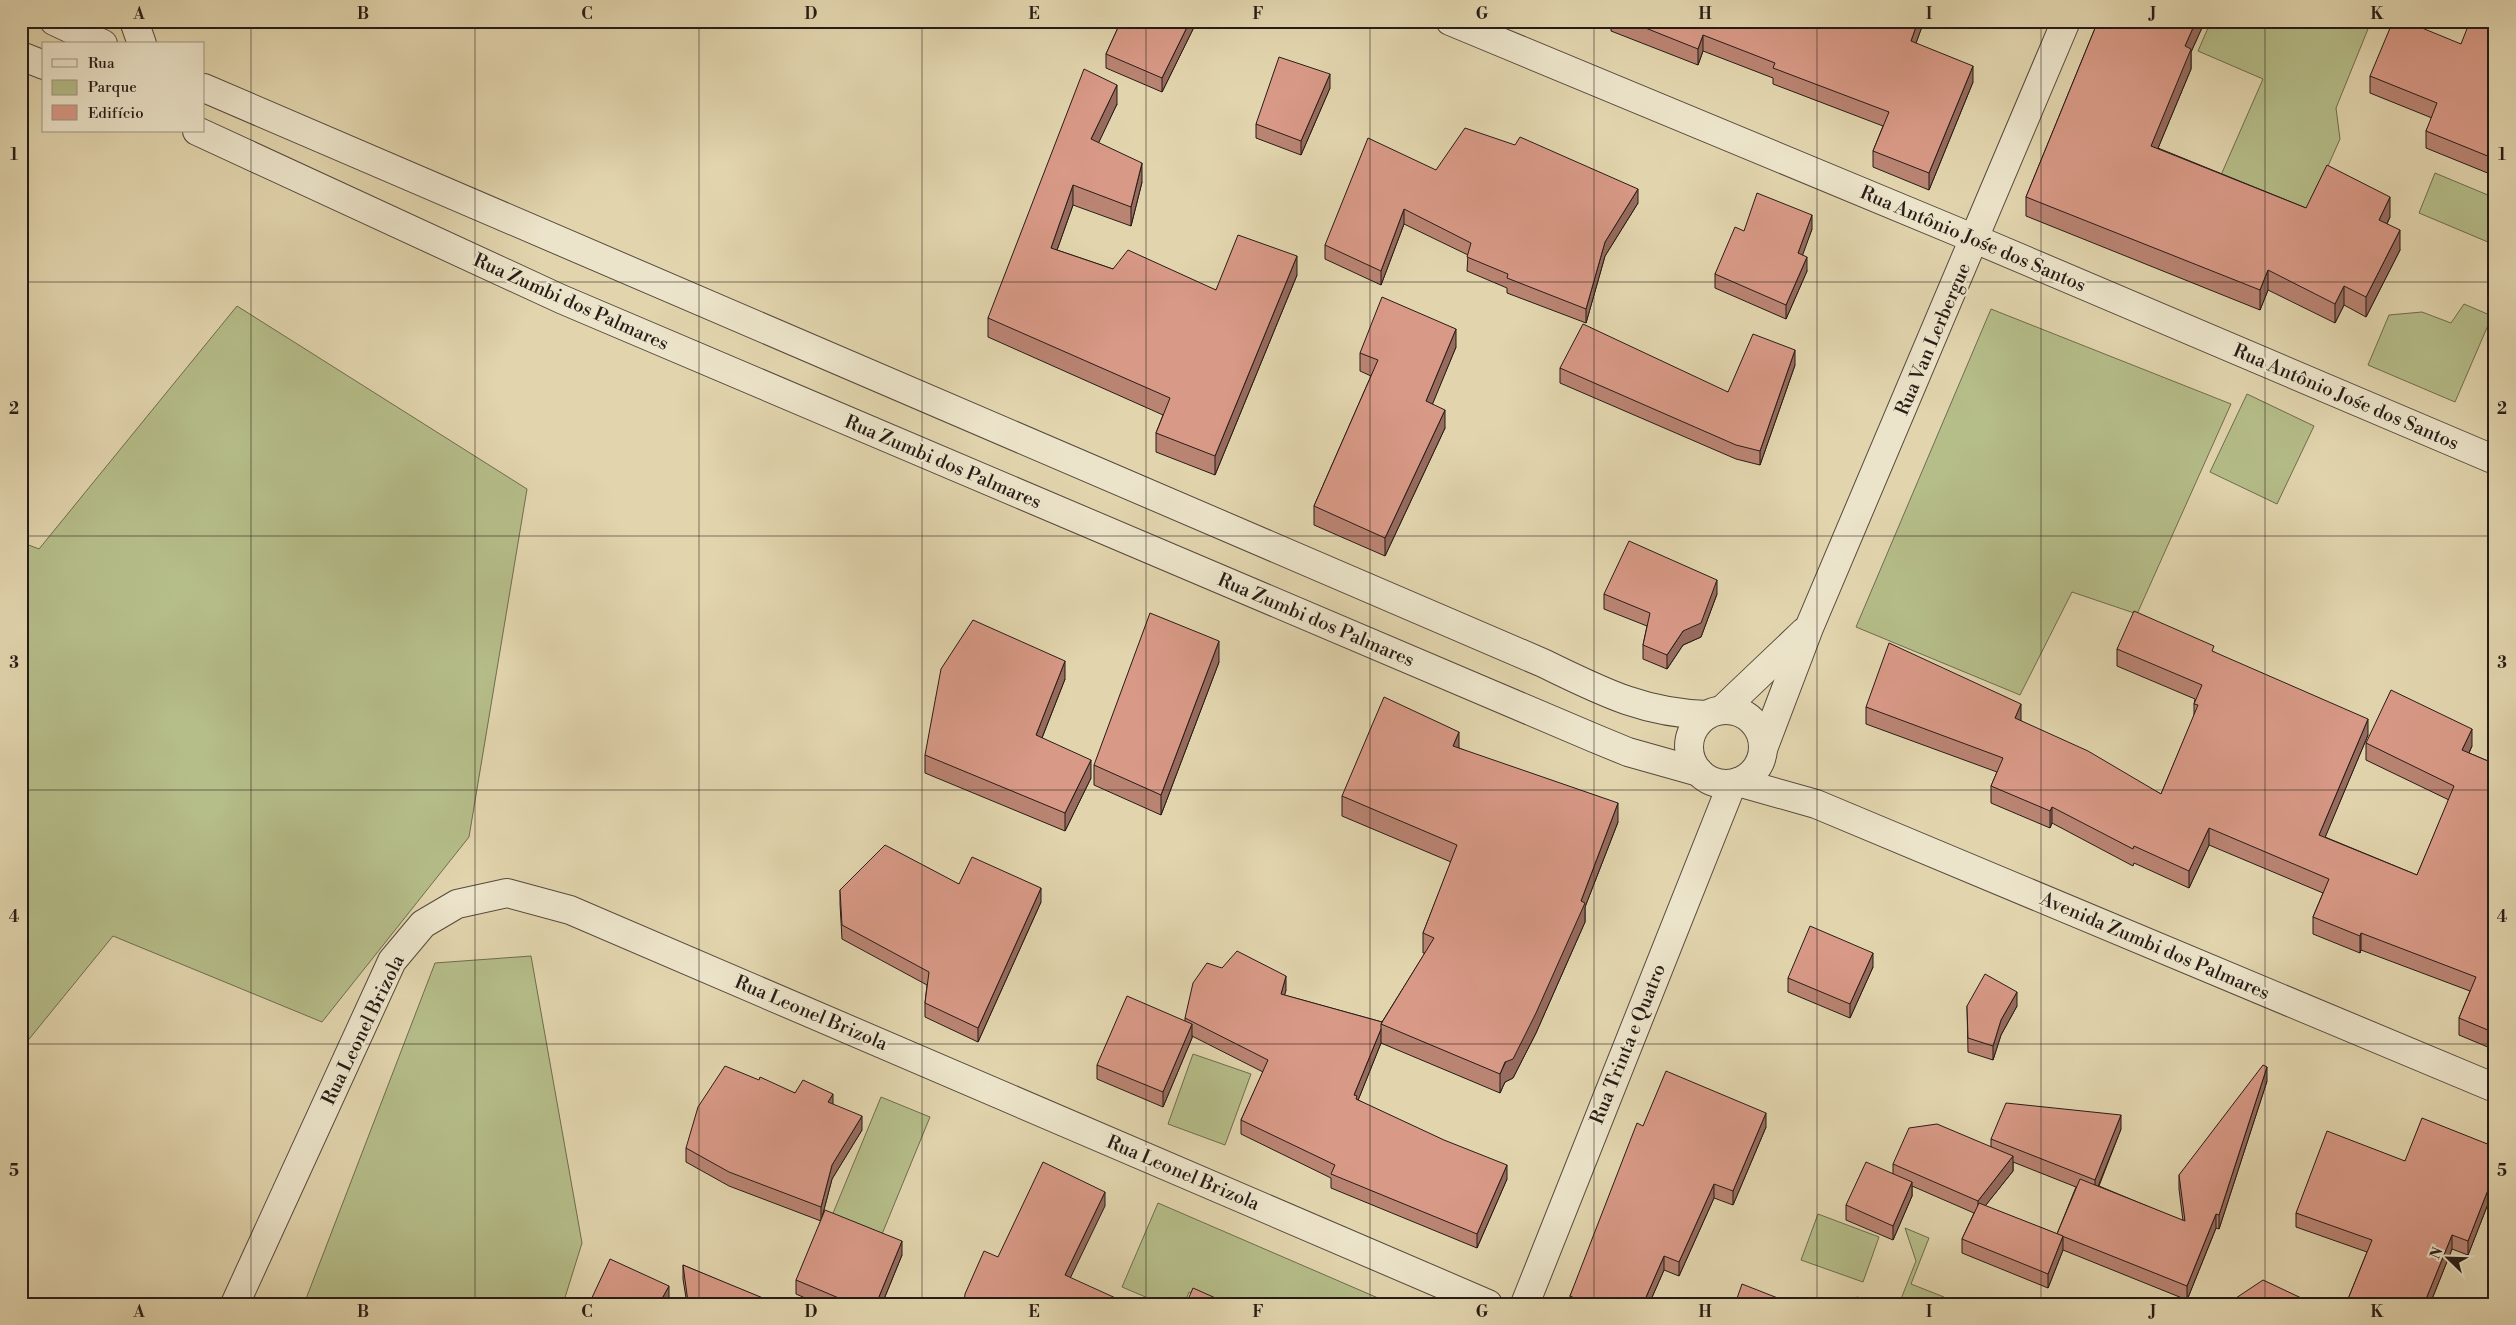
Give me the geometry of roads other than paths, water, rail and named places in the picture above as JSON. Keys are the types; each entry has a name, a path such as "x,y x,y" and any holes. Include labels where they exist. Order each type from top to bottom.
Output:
{"street":[{"path":"54,21 99,42"},
{"path":"134,21 141,42"},
{"name":"Rua Antônio Jośe dos Santos","path":"1450,21 1975,239 2495,460"},
{"name":"Rua Van Lerbergue","path":"1763,753 1809,628 2066,21"},
{"path":"21,56 42,64"},
{"path":"205,88 1543,663 1619,699 1677,714 1735,711 1747,716 1756,725 1762,736 1763,753 1750,775 1735,783"},
{"name":"Rua Zumbi dos Palmares","path":"199,132 570,303 1594,738 1628,752 1698,772"},
{"name":"Rua Van Lerbergue","path":"1714,713 1809,628"},
{"path":"1714,713 1696,726 1690,742 1691,758 1698,772 1713,782 1735,783 1816,804"},
{"path":"1763,753 1816,804"},
{"name":"Rua Trinta e Quatro","path":"1525,1304 1735,783"},
{"name":"Avenida Zumbi dos Palmares","path":"1816,804 2495,1088"},
{"name":"Rua Leonel Brizola","path":"235,1304 392,961 423,924 457,904 507,893 570,910 1488,1304"}]}
